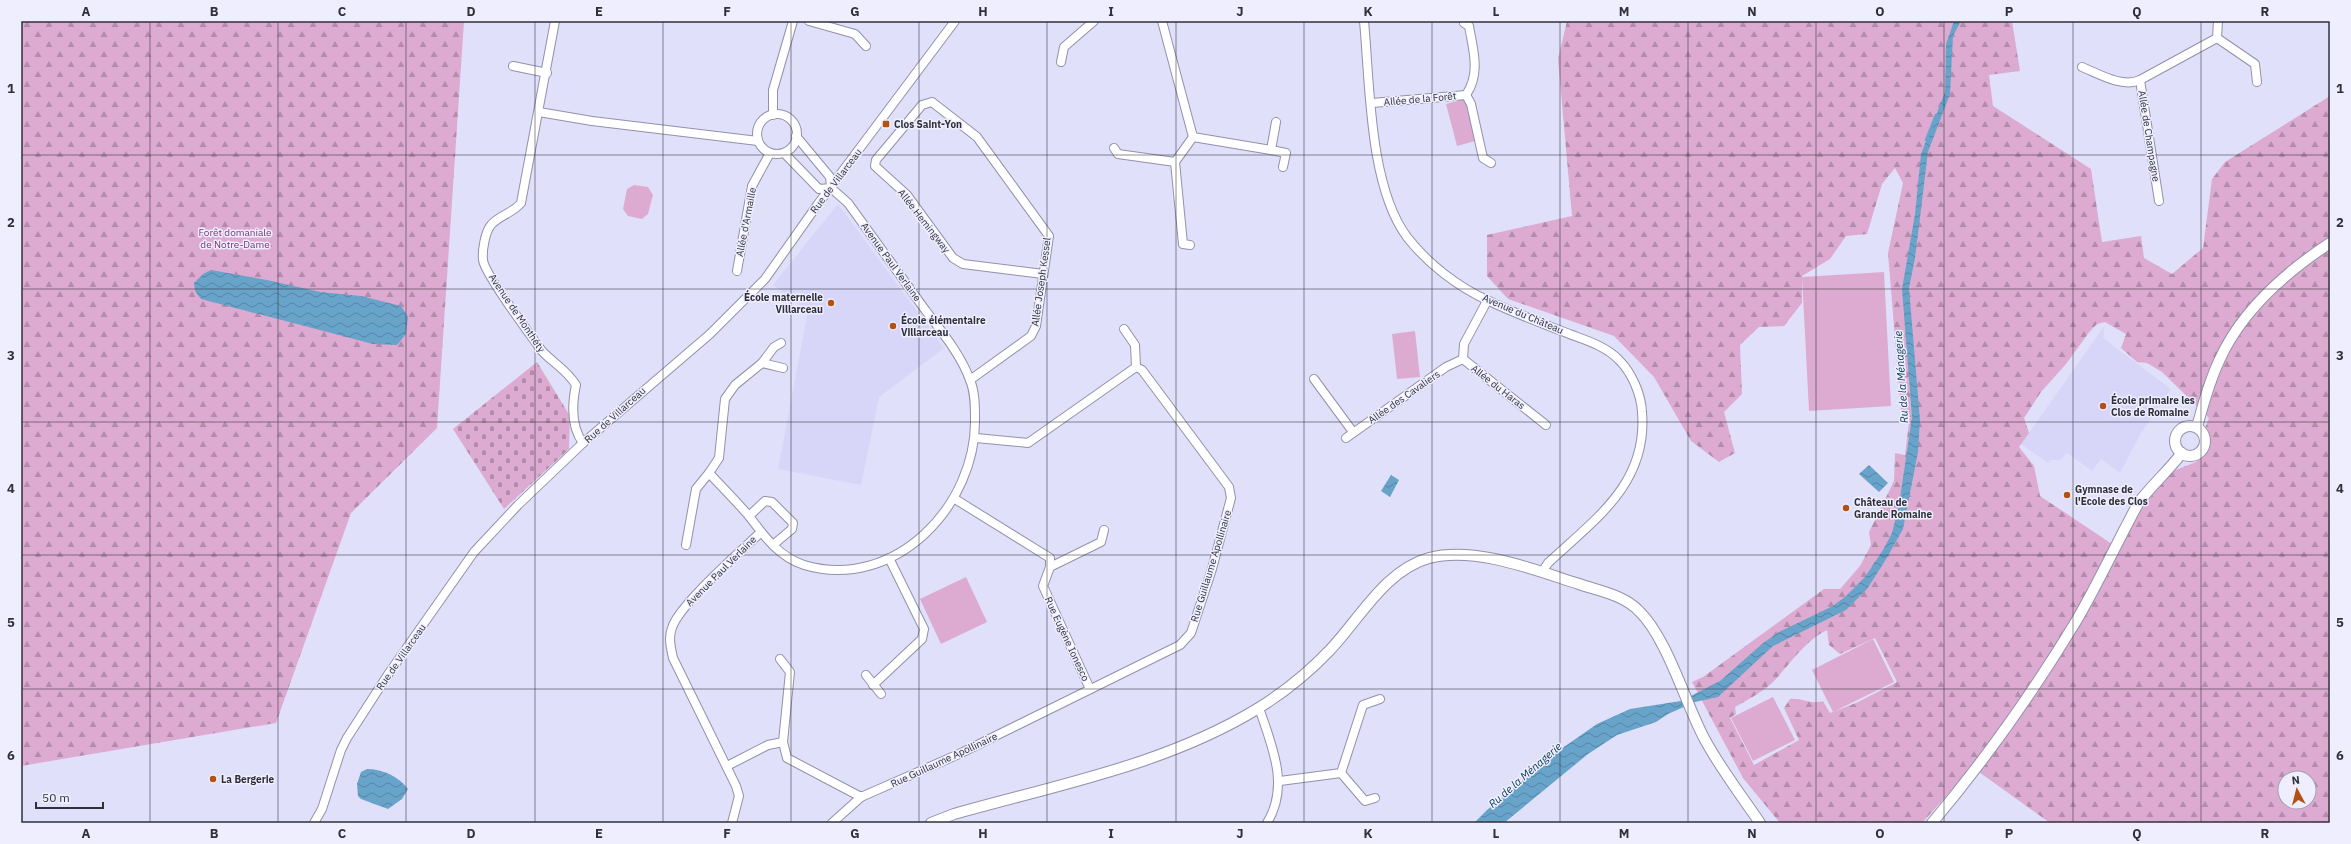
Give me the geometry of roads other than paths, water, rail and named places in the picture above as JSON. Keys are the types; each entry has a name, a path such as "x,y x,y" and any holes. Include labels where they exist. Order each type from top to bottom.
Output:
{"street":[{"name":"Avenue de Monthéty","path":"556,21 521,204 515,210 491,224 486,236 483,261 491,276 542,351 568,373 576,385 573,399 574,423 576,435 583,443"},
{"path":"773,115 773,90 793,21"},
{"path":"809,21 855,34 866,46"},
{"name":"Rue de Villarceau","path":"314,823 322,809 341,750 347,738 389,673 470,558 518,505 583,443 734,312 765,278 955,21"},
{"path":"1061,62 1064,47 1094,21"},
{"path":"1162,21 1193,137"},
{"name":"Avenue du Château","path":"1364,21 1376,152 1384,190 1394,217 1426,260 1450,278 1487,301 1602,346 1619,360 1633,380 1642,401 1644,426 1641,450 1633,473 1617,497 1548,563 1542,572"},
{"path":"2218,21 2218,38 2255,64 2257,82"},
{"path":"1464,23 1469,26 1475,69 1473,85 1466,95"},
{"name":"Allée de Champagne","path":"2159,201 2140,80 2218,38"},
{"path":"513,66 547,73"},
{"path":"2082,67 2114,80 2129,82 2140,80"},
{"name":"Allée de la Forêt","path":"1372,104 1466,95 1471,104 1483,158 1491,163"},
{"name":"Allée Joseph Kessel","path":"932,102 977,137 1049,236 1036,326 1031,336 970,380"},
{"name":"Allée Hemingway","path":"932,102 922,105 876,160 875,166 907,195 953,258 962,264 1043,274"},
{"path":"539,112 592,121 758,141"},
{"path":"779,115 790,120 794,124 796,136 793,146 784,153 770,153 761,147 758,141 759,125 767,117 779,115"},
{"path":"1271,150 1276,122"},
{"path":"784,153 820,189 831,188 830,177 796,136"},
{"path":"1193,137 1286,153 1283,167"},
{"path":"1190,245 1183,244 1175,162 1193,137"},
{"path":"1114,148 1118,154 1175,162"},
{"name":"Allée d'Armaille","path":"737,271 752,186 770,153"},
{"name":"Avenue Paul Verlaine","path":"732,823 739,796 727,766 673,658 669,641 672,627 684,608 760,533 791,559 805,565 834,569 870,564 889,558 934,526 955,499 968,469 976,438 975,402 970,380 954,348 848,203 831,188"},
{"path":"2197,427 2219,361 2235,332 2252,309 2301,262 2330,243"},
{"name":"Allée du Haras","path":"1487,301 1464,344 1463,359 1546,425"},
{"path":"976,438 1028,443 1136,367 1136,345 1124,329"},
{"path":"686,545 696,489 719,458 725,399 735,385 762,363 774,347 781,343"},
{"name":"Allée des Cavaliers","path":"1346,438 1446,367 1463,359"},
{"path":"762,363 783,368"},
{"name":"Rue Guillaume Apollinaire","path":"832,823 861,797 959,754 1180,645 1191,633 1212,569 1231,498 1229,487 1142,370 1136,367"},
{"path":"1314,379 1353,432"},
{"path":"2183,427 2197,427 2205,439 2203,448 2196,454 2182,453 2175,444 2176,434 2183,427"},
{"path":"1932,823 1973,774 2020,710 2076,622 2139,502 2151,486 2165,474 2182,453"},
{"path":"709,473 748,516 760,533"},
{"path":"955,499 1050,558 1050,567 1101,542 1104,530"},
{"path":"748,516 765,501 772,502 793,523 792,529 773,545"},
{"path":"931,823 954,814 1161,755 1221,729 1259,708 1314,665 1328,652 1387,584 1416,564 1429,558 1460,556 1499,561 1542,572 1616,596 1636,608 1651,624 1704,737 1723,769 1760,823"},
{"path":"873,684 922,639 924,629 889,558"},
{"name":"Rue Eugène Ionesco","path":"1050,567 1043,586 1090,689"},
{"path":"780,659 790,672 783,742 787,758 861,797"},
{"path":"866,675 881,694"},
{"path":"1341,773 1363,706 1380,699"},
{"path":"1259,708 1270,738 1280,781 1276,809 1266,823"},
{"path":"727,766 768,745 783,742"},
{"path":"1280,781 1341,773"},
{"path":"1341,773 1366,801 1375,798"}],"water":[{"path":"1954,21 1961,21 1953,36 1950,94 1928,152 1915,258 1909,288 1920,420 1918,452 1903,529 1885,561 1867,589 1846,610 1773,646 1718,697 1695,702 1668,714 1656,722 1617,735 1588,754 1504,823 1474,823 1487,810 1561,749 1597,724 1630,709 1681,701 1720,681 1762,644 1779,632 1831,607 1845,597 1865,577 1883,550 1892,533 1899,505 1912,417 1902,289 1915,214 1921,154 1945,92 1946,44"},
{"path":"211,270 267,280 320,292 361,296 401,306 408,317 406,334 397,345 373,344 201,299 195,291 194,283 203,274"},
{"path":"1869,465 1888,483 1879,492 1859,474"},
{"path":"1391,475 1399,480 1390,497 1381,491"},
{"path":"367,769 385,772 400,781 408,789 402,799 388,809 361,799 358,796 357,784 361,772"}],"waterway":[{"name":"Ru de la Ménagerie","path":"1926,140 1936,115"}],"place":[{"name":"Clos Saint-Yon","path":"886,124"},
{"name":"École maternelle Villarceau","path":"831,303"},
{"name":"École élémentaire Villarceau","path":"893,326"},
{"name":"École primaire les Clos de Romaine","path":"2103,406"},
{"name":"Gymnase de l'Ecole des Clos","path":"2067,495"},
{"name":"Château de Grande Romaine","path":"1846,508"},
{"name":"La Bergerie","path":"213,779"}],"park label":[{"name":"Forêt domaniale de Notre-Dame","path":"235,238"}]}
